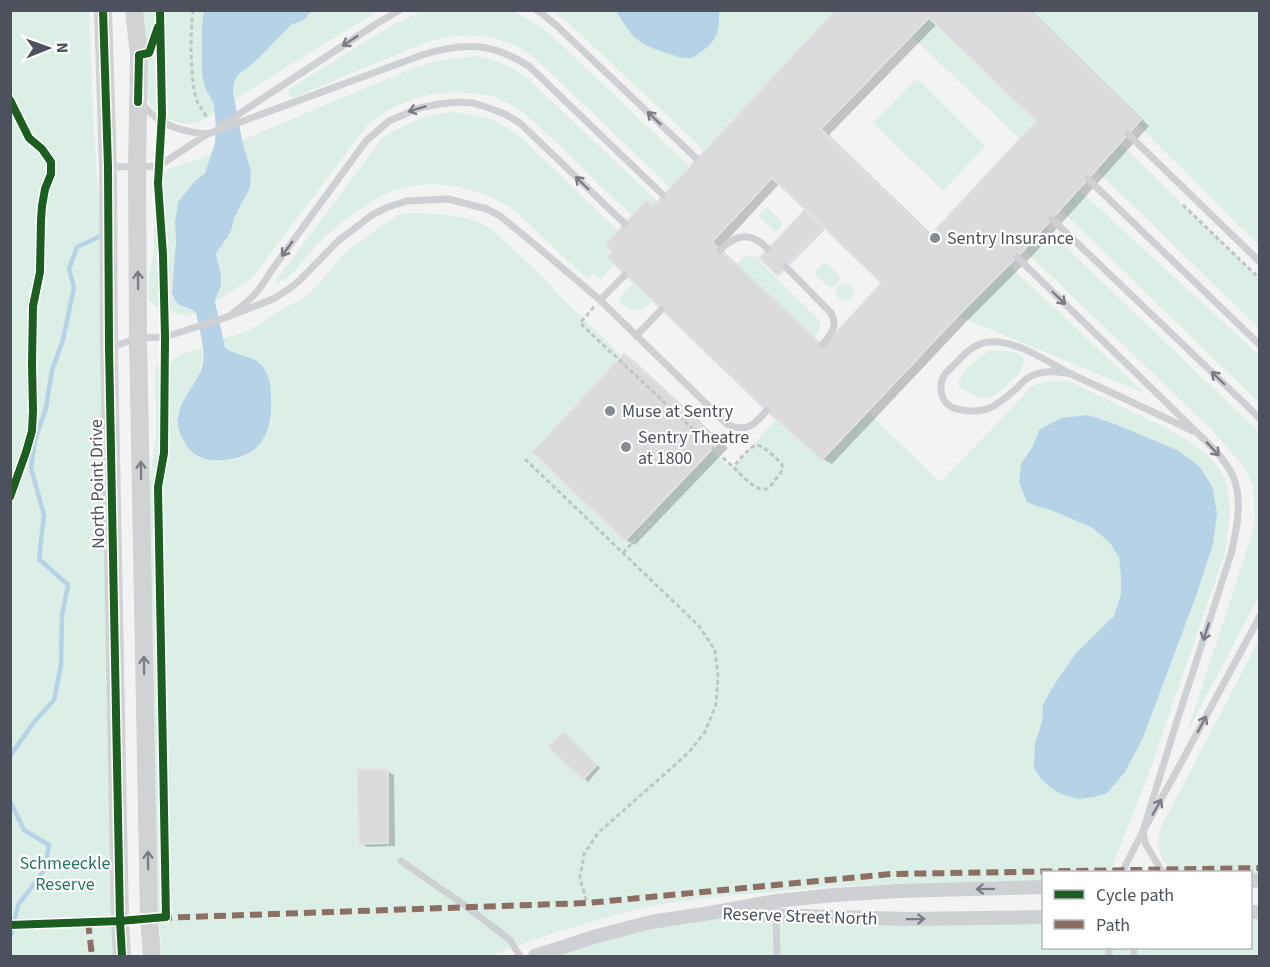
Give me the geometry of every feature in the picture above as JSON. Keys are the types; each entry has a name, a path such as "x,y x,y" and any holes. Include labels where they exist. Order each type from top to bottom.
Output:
{"street":[{"name":"North Point Drive","path":"103,10 108,167 109,347 122,957"},
{"path":"134,10 139,55 138,338 149,918 152,957"},
{"name":"Reserve Street North","path":"535,957 597,936 651,922 710,913 776,908 834,895 1042,887"},
{"name":"Reserve Street North","path":"776,908 908,919 1042,917"}],"lane":[{"path":"108,167 159,166 400,10"},
{"path":"536,10 542,13 696,158"},
{"path":"138,102 161,121 180,129 208,134 422,55 446,48 484,47 518,58 530,67 663,195"},
{"path":"227,317 250,300 261,288 366,141 389,121 419,108 439,104 473,103 505,114 520,123 625,224"},
{"path":"1128,134 1260,262"},
{"path":"1088,179 1260,345"},
{"path":"109,347 138,338 165,337 273,299 300,280 338,241 372,215 407,201 448,199 486,209 500,216 600,300 728,425 738,428 750,426 766,411"},
{"path":"1052,219 1260,420"},
{"path":"720,250 730,240 744,237 757,239 768,249"},
{"path":"1017,257 1217,452 1232,474 1238,494 1238,527 1231,554 1143,831 1145,843 1162,871"},
{"path":"786,267 834,318 832,334 822,345"},
{"path":"600,300 626,275"},
{"path":"636,336 661,310"},
{"path":"1072,374 1044,372 1036,374 990,409 971,411 956,409 950,407 942,397 941,382 946,372 974,347 988,342 1007,344 1019,348 1198,433"},
{"path":"1123,871 1260,616"},
{"path":"401,861 503,934 510,940 520,957"},
{"path":"776,908 777,957"}],"path":[{"path":"193,10 191,24 193,80 196,99 207,118"},
{"path":"1183,205 1260,279"},
{"path":"600,300 580,323 733,467 756,487 762,489 768,488 781,473 783,467 765,448 758,445 751,446 733,467"},
{"path":"525,459 699,626 715,650 718,676 716,704 705,732 690,751 598,833 584,854 580,878 587,903"},
{"path":"623,553 653,520"}],"green space":[{"name":"Schmeeckle Reserve","path":"10,11 89,11 94,131 109,347 122,956 11,956"},
{"path":"143,11 205,11 202,26 205,87 214,105 215,113 199,122 184,124 162,116 152,107 146,89 147,43"},
{"path":"311,11 378,11 235,99 234,82 238,75 259,58 291,25 304,20"},
{"path":"423,11 510,11 521,15 551,35 689,166 670,187 537,60 525,51 499,39 472,35 429,41 295,97 288,95 292,87 396,23"},
{"path":"553,11 616,11 629,31 670,55 719,25 719,11 835,11 704,150"},
{"path":"1028,11 1259,11 1259,245 1137,124 1140,120"},
{"path":"929,18 1036,121 1020,139 911,36"},
{"path":"477,56 503,64 526,77 657,201 653,206 632,216 536,124 502,100 467,93 428,95 403,103 369,123 253,277 215,302 220,278 216,255 228,236 234,218 250,188 251,172 242,140 411,69 434,61"},
{"path":"917,78 985,146 943,191 873,123"},
{"path":"452,112 489,119 522,138 618,231 612,251 607,257 614,264 601,280 593,273 588,279 523,218 498,200 469,189 438,184 393,191 371,202 332,231 295,271 276,283 382,139 398,128 415,121"},
{"path":"1120,143 1259,279 1259,328 1096,170"},
{"path":"212,154 205,173 195,181 178,202 172,293 179,306 192,309 196,313 187,316 159,308 149,299 148,279 154,250 154,189 159,178 169,169"},
{"path":"1078,189 1259,355 1259,403 1060,209"},
{"path":"768,208 782,222 781,227 775,232 759,215"},
{"path":"413,213 449,215 473,220 490,228 621,355 532,452 625,541 711,451 732,469 776,419 867,411 940,482 1032,386 1061,381 1071,382 1166,428 1207,455 1225,479 1229,497 1230,513 1225,553 1146,781 1110,871 1042,871 1042,880 837,886 714,897 650,906 550,934 489,956 162,956 158,907 149,489 156,436 155,367 171,363 189,351 202,348 200,371 177,418 221,460 234,460 246,456 247,357 229,350 223,339 252,329 304,297 316,287 341,257 398,215","holes":["1088,415 1177,450 1213,544 1143,738 1125,772 1107,793 1035,743 1042,722 1043,705 1076,653 1114,616 1121,594 1119,557 1110,543 1094,528 1039,507 1021,464 1033,446 1039,430 1061,418"]},
{"path":"1045,227 1259,432 1259,596 1186,735 1251,537 1255,521 1253,487 1246,469 1212,430 1024,250"},
{"path":"744,257 755,257 820,321 820,330 814,338 737,265"},
{"path":"823,263 828,264 840,277 839,282 833,287 828,287 816,275 816,270"},
{"path":"1009,265 1144,393 958,316"},
{"path":"634,283 652,301 644,308 636,310 627,308 619,301"},
{"path":"845,283 851,286 854,292 851,298 845,301 839,298 836,292 839,286"},
{"path":"991,350 1013,352 1022,356 1024,361 1020,373 996,395 986,398 977,397 960,388 958,382 964,372"},
{"path":"1259,640 1259,875 1252,875 1252,871 1176,871 1162,858 1159,846 1161,827"},
{"path":"1252,912 1259,912 1259,956 535,956 710,913 1042,917 1042,949 1252,949"}],"water":[{"path":"204,11 311,11 304,20 291,25 259,58 238,75 234,82 233,92 242,140 251,172 250,188 234,218 228,236 216,254 221,280 215,302 225,347 254,360 267,373 271,409 265,436 257,447 243,456 224,460 196,455 188,448 179,430 179,412 200,372 203,351 196,313 179,305 172,293 178,202 195,181 205,173 215,143 214,105 202,75"},
{"path":"616,11 719,11 719,24 716,36 709,45 694,57 686,58 642,43 630,32"},
{"path":"1088,415 1177,450 1199,466 1212,486 1217,513 1213,544 1196,596 1143,738 1125,772 1107,793 1079,799 1063,795 1041,779 1034,768 1035,743 1042,722 1043,705 1052,688 1076,653 1114,616 1121,594 1119,557 1110,543 1093,528 1027,502 1019,482 1021,464 1033,446 1039,430 1061,418"}],"building":[{"name":"Sentry Insurance","path":"835,10 1028,10 1141,120 1024,250 958,316 822,460 766,411 607,257 612,251 605,245 646,200 653,206","holes":["929,18 1036,121 930,235 821,129","772,178 881,283 823,346 712,242"]},
{"path":"805,209 824,228 778,276 759,258"},
{"name":"Sentry Theatre at 1800","path":"624,353 719,442 625,541 532,452"},
{"path":"563,731 597,765 583,780 548,747"},
{"path":"357,769 388,769 388,843 359,844"}],"waterway":[{"path":"10,756 34,722 54,700 61,665 62,615 68,585 39,559 44,515 31,468 35,440 46,408 52,370 63,340 74,287 69,269 77,247 103,235"},
{"path":"10,801 24,830 49,845 45,869 18,905 10,934"}],"marked path":[{"path":"1076,871 1260,868"},
{"path":"160,918 587,903 891,874 1042,872"},
{"path":"88,922 92,956"}],"cycle path":[{"path":"103,10 108,167 109,347 122,956"},
{"path":"10,925 166,917 158,487 164,453 165,337 158,183 162,114 160,10"},
{"path":"138,102 139,55 149,53 158,27"},
{"path":"10,100 29,138 42,149 51,162 51,174 42,206 40,272 33,306 32,431 10,497"}],"place":[{"name":"Sentry Insurance","path":"935,238"},
{"name":"Muse at Sentry","path":"610,411"},
{"name":"Sentry Theatre at 1800","path":"626,447"}]}
